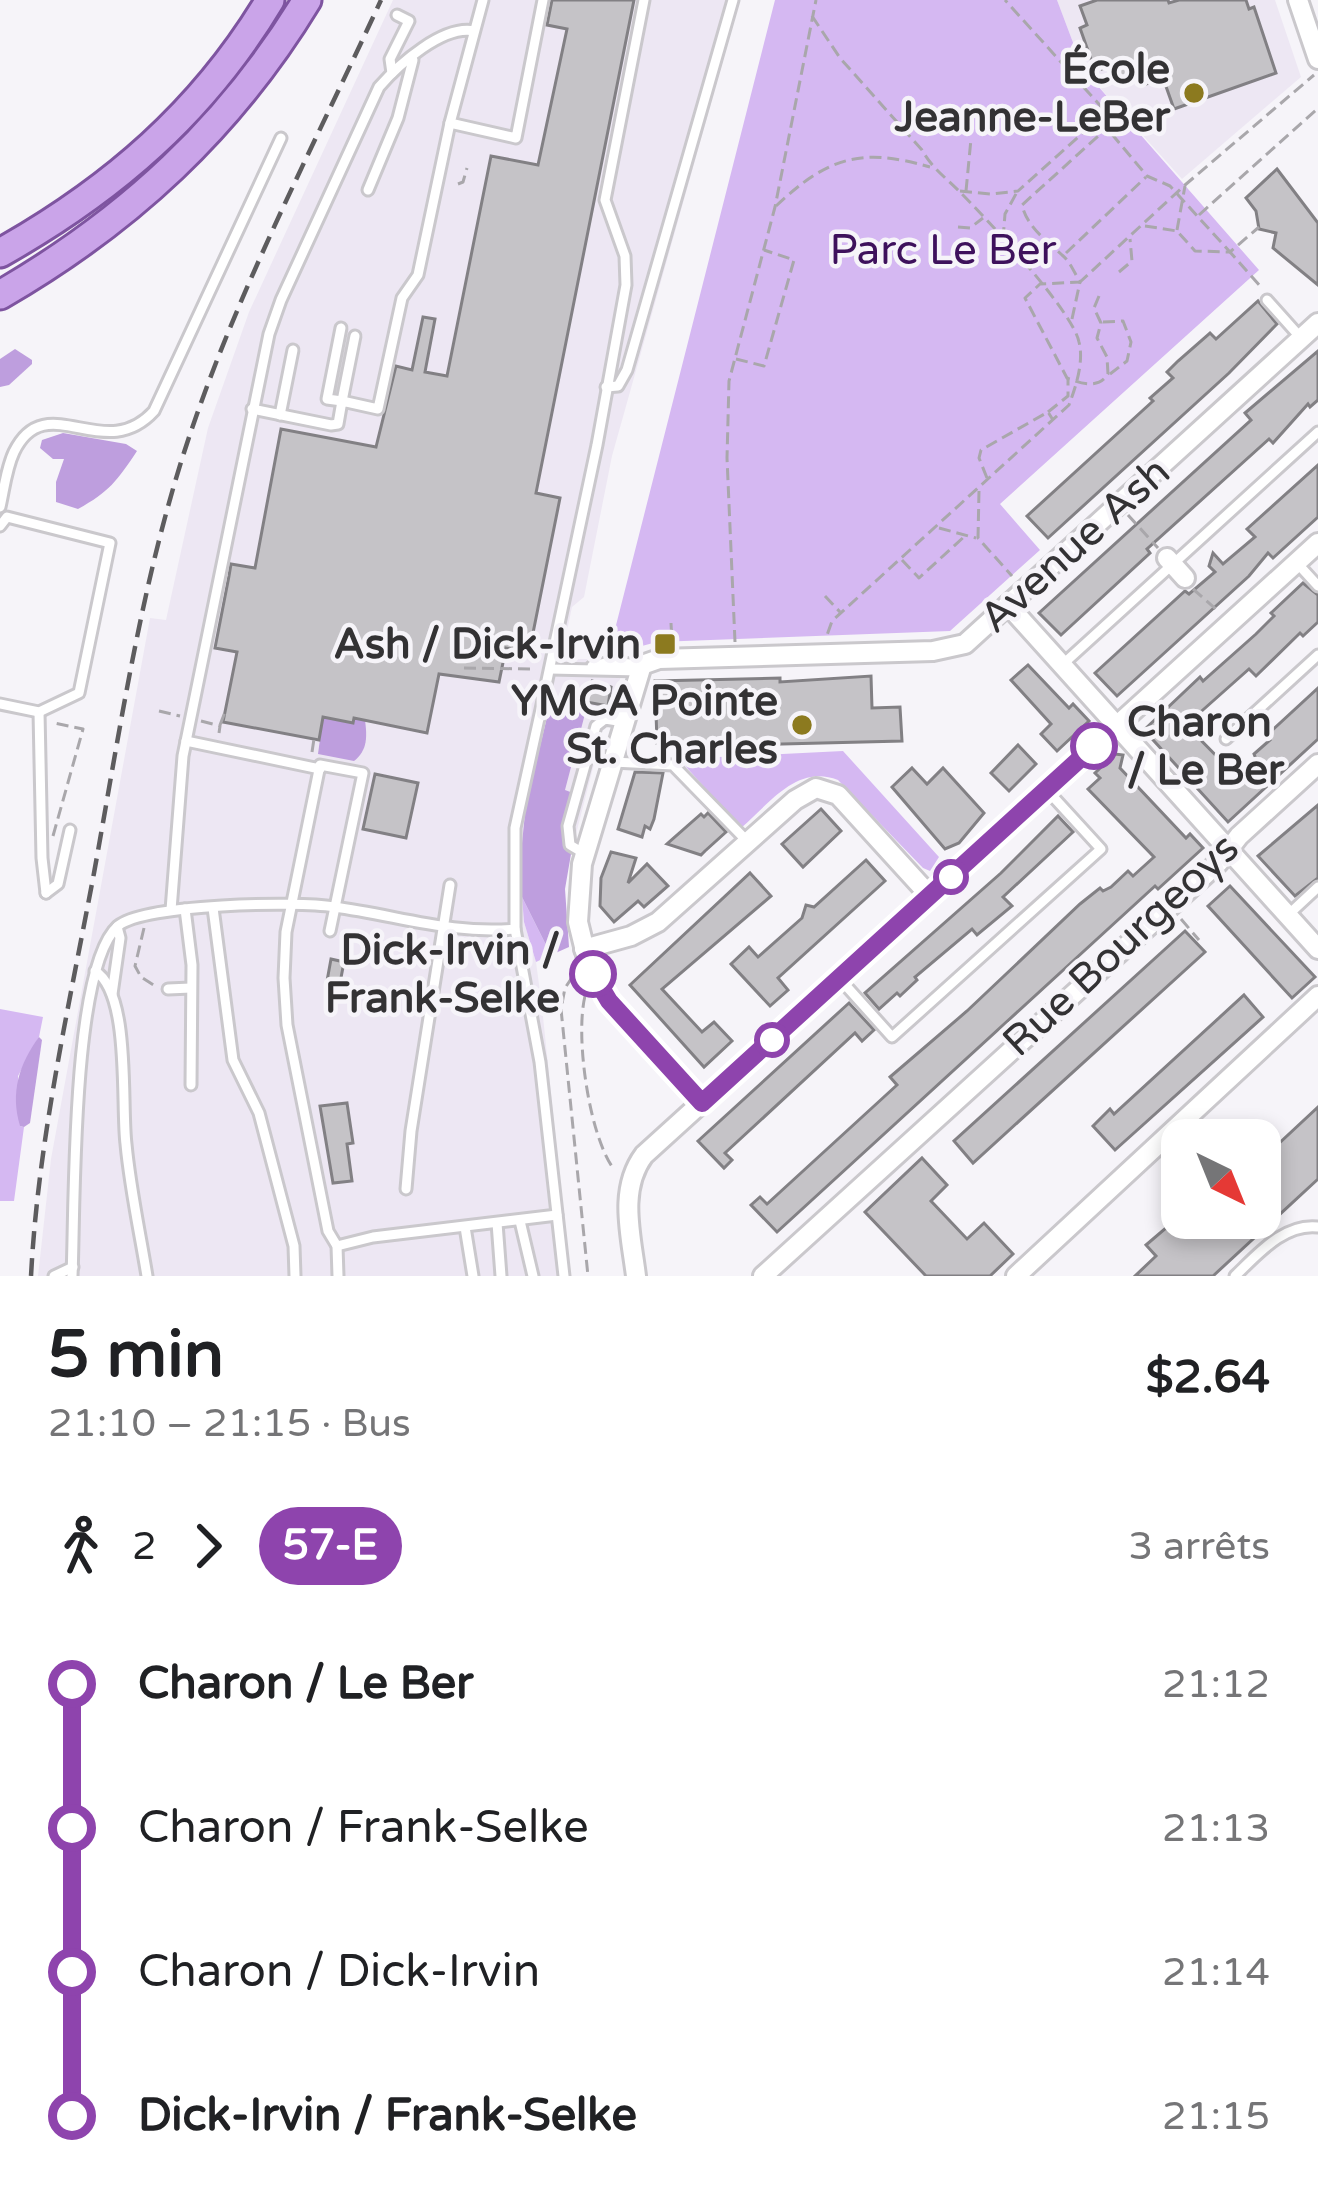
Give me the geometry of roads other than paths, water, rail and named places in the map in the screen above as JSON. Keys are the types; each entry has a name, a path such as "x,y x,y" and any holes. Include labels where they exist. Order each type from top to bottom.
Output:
{"main road":[{"path":"0,269 170,130 225,67 269,0"},
{"path":"0,295 87,241 169,174 235,104 307,0"},
{"path":"0,254 53,224"}],"street":[{"path":"1298,0 1318,59"},
{"name":"Avenue Ash","path":"641,668 658,659 945,650 970,640 1318,323"},
{"path":"636,1276 628,1217 629,1179 644,1155 1318,543"},
{"path":"1009,605 1318,949"},
{"path":"641,668 585,854 577,910 584,949 609,1001 702,1103"},
{"name":"Rue Bourgeoys","path":"763,1276 1318,764"},
{"path":"584,949 653,925 806,791 827,790 842,800 930,896"},
{"path":"1016,1276 1318,996"}],"lane":[{"path":"327,398 378,409 402,298 418,275 450,123 483,0"},
{"path":"450,123 516,138 543,0"},
{"path":"564,1276 540,1062 515,929 515,828 627,273 605,200 644,0"},
{"path":"606,387 620,383 640,329 733,0"},
{"path":"392,73 390,59 409,21 397,15"},
{"path":"171,910 190,718 252,410 280,300 375,95 392,73 452,31 474,31"},
{"path":"368,190 398,118 412,58"},
{"path":"0,507 13,454 34,430 54,423 122,433 154,411 280,138"},
{"path":"1266,296 1301,338"},
{"path":"318,423 341,328"},
{"path":"252,410 338,424 355,336"},
{"path":"280,415 293,350"},
{"path":"1062,664 1318,433"},
{"path":"0,526 7,517 110,543 80,693 39,712 0,704"},
{"path":"1297,562 1318,586"},
{"path":"1226,739 1318,655"},
{"path":"550,670 611,662 641,668"},
{"path":"39,712 46,893 58,884 70,830"},
{"path":"585,854 571,844 568,826 594,732 605,719 624,722"},
{"path":"186,741 320,769"},
{"path":"613,762 673,765 748,842"},
{"path":"329,932 363,773 320,765 284,957 287,1025 328,1231 337,1246 338,1276"},
{"path":"839,978 892,1036 1101,849 1046,789"},
{"path":"44,873 61,871"},
{"path":"406,1190 449,885"},
{"path":"1288,915 1318,887"},
{"path":"54,1276 72,1271 79,1104 95,971 100,949 117,927 129,918 171,910 292,903 476,932 515,929"},
{"path":"213,908 233,1060 259,1113 294,1246 295,1276"},
{"path":"185,909 191,1085"},
{"path":"117,927 120,938 112,994 123,1068 125,1142 147,1276"},
{"path":"95,971 112,994"},
{"path":"168,989 191,988"},
{"path":"337,1246 349,1240 557,1215"},
{"path":"520,1221 533,1276"},
{"path":"497,1223 501,1276"},
{"path":"1235,1276 1285,1234 1303,1226 1318,1227"},
{"path":"465,1227 473,1276"}],"railway":[{"path":"31,1276 56,1074 136,642 162,527 197,414 238,309 381,0"}],"place":[{"name":"École Jeanne-LeBer","path":"1194,93"},
{"name":"Ash / Dick-Irvin","path":"665,644"},
{"name":"YMCA Pointe St. Charles","path":"802,725"},
{"name":"Charon / Le Ber","path":"1094,746"},
{"name":"Dick-Irvin / Frank-Selke","path":"593,974"}],"park label":[{"name":"Parc Le Ber","path":"943,250"}]}
